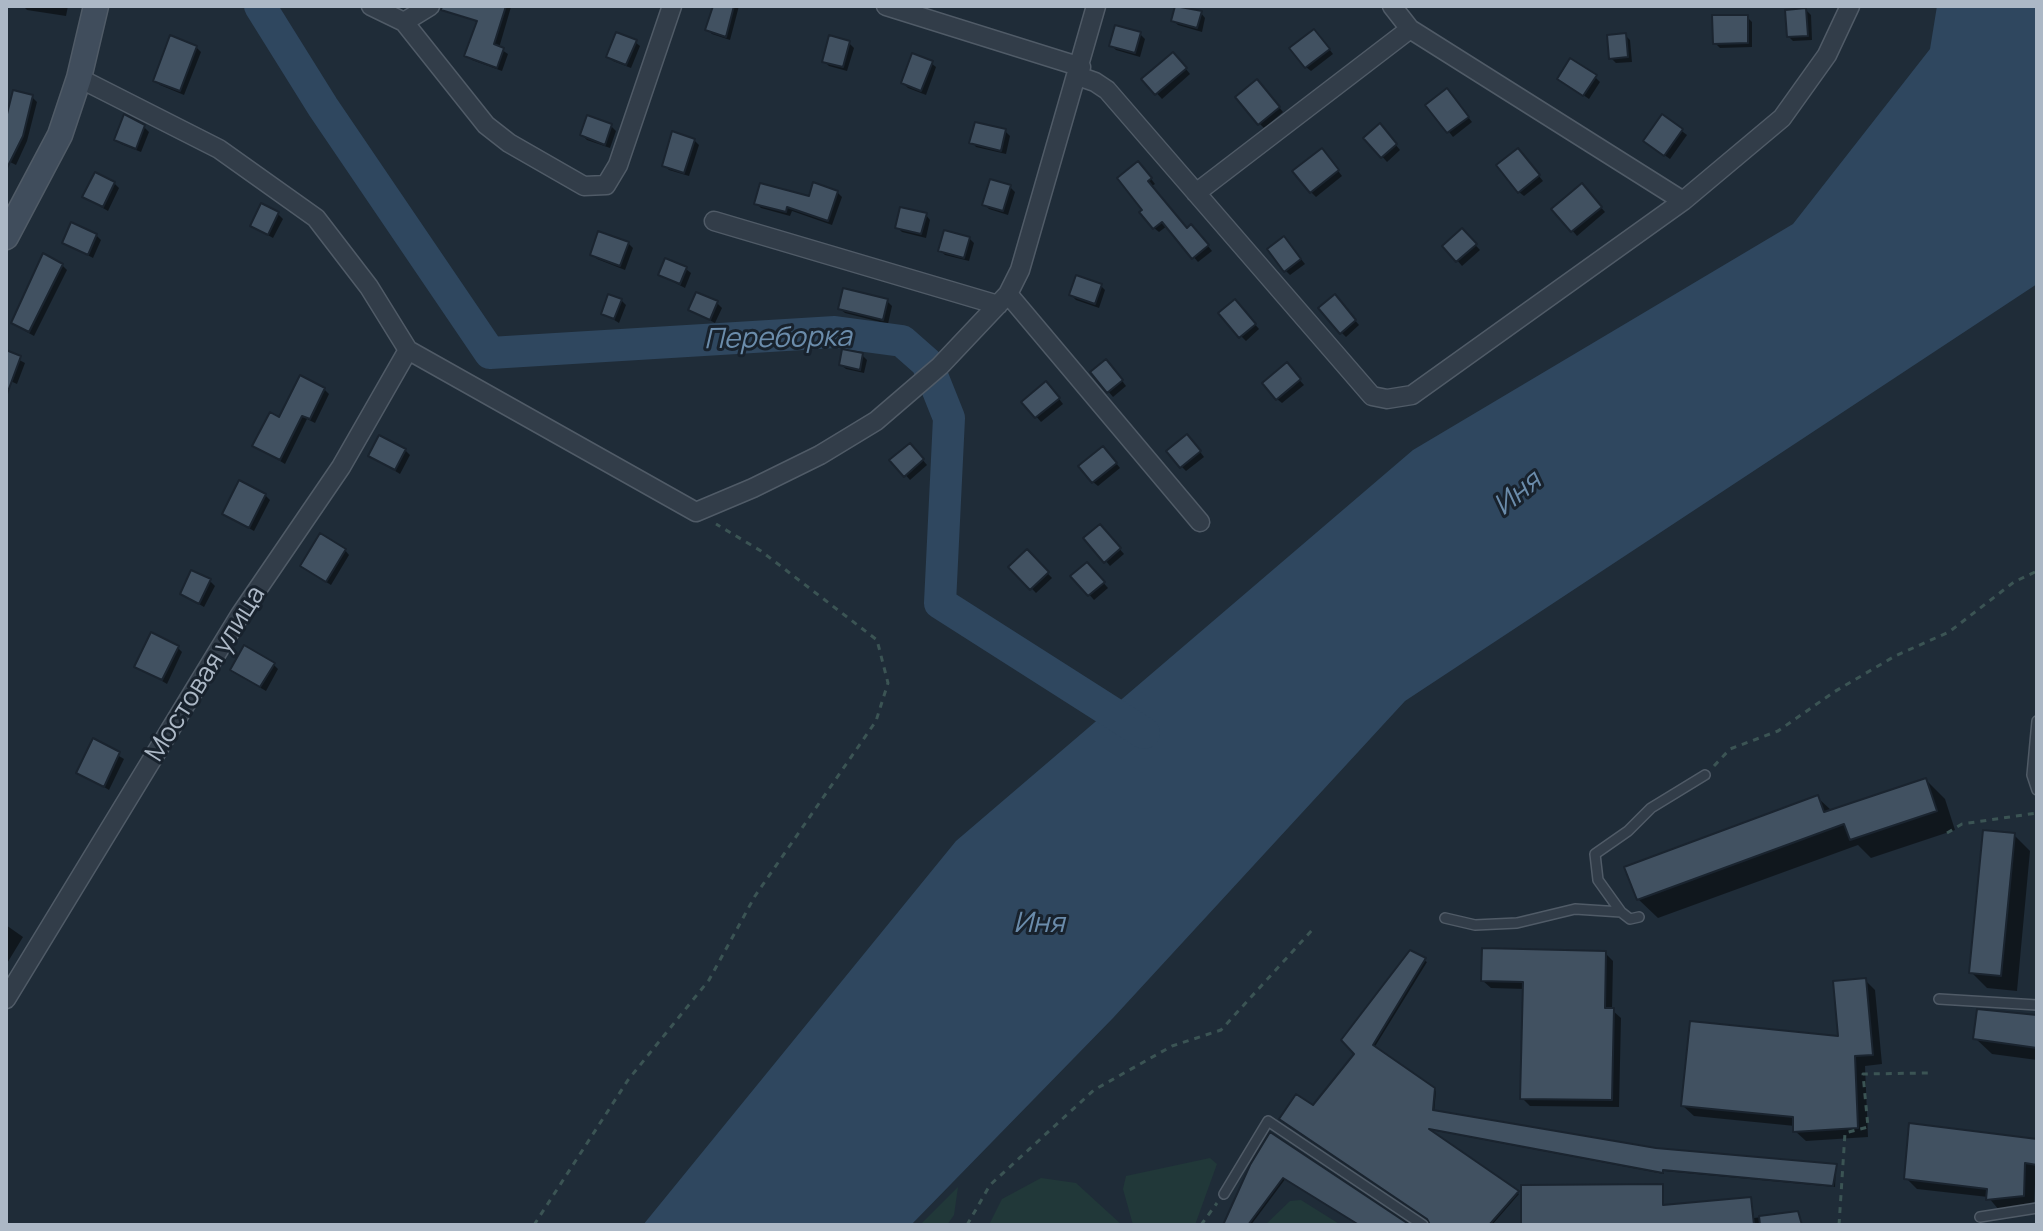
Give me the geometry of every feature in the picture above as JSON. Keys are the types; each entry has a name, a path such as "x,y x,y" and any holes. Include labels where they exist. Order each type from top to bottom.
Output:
{"main road":[{"path":"6,237 60,135 79,78 96,6"}],"street":[{"path":"371,6 404,22 486,125 509,143 584,186 606,185 618,165 672,6"},
{"path":"404,22 430,6"},
{"path":"886,6 1079,72 1107,90 1372,396 1387,399 1412,395 1683,201 1782,118 1827,55 1850,6"},
{"path":"79,78 219,149 316,218 369,287 408,350 696,512 820,455 876,421 940,366 1003,300 1020,270 1096,6"},
{"path":"1393,6 1410,29 1683,201"},
{"path":"1196,193 1410,29"},
{"path":"714,221 1003,300 1200,522"},
{"name":"Мостовая улица","path":"6,999 240,615 341,467 408,350"}],"lane":[{"path":"2037,721 2032,775 2037,790"},
{"path":"1639,917 1630,919 1621,912 1598,880 1595,854 1628,831 1651,808 1705,775"},
{"path":"1445,918 1475,925 1517,923 1575,909 1621,912"},
{"path":"1939,999 2037,1005"},
{"path":"1224,1194 1268,1121 1423,1225"},
{"path":"1980,1217 2037,1208"}],"path":[{"path":"534,1225 628,1080 709,980 755,896 876,721 888,683 877,640 761,551 696,512"},
{"path":"1705,775 1730,749 1778,731 1834,692 1895,656 1949,632 2014,582 2037,571"},
{"path":"1947,833 1962,824 2037,813"},
{"path":"967,1225 990,1185 1094,1090 1172,1046 1221,1030 1314,928"},
{"path":"1839,1225 1845,1133 1868,1127 1863,1074 1928,1073"},
{"path":"1201,1225 1224,1194"}],"green space":[{"path":"1210,1158 1217,1164 1195,1225 1133,1225 1123,1189 1126,1176"},
{"path":"1041,1178 1076,1183 1122,1225 989,1225 1002,1199"},
{"path":"958,1187 954,1215 947,1225 920,1225"},
{"path":"1301,1200 1341,1225 1265,1225 1290,1201"}],"water":[{"name":"Иня","path":"1937,6 2037,6 2037,284 1405,701 1113,1018 911,1225 643,1225 956,841 1413,450 1793,224 1930,49"}],"building":[{"path":"442,6 506,6 494,44 504,48 497,68 464,56 477,21 441,10"},
{"path":"713,6 734,6 726,37 705,30"},
{"path":"1175,6 1202,11 1197,28 1171,21"},
{"path":"1806,8 1808,36 1787,37 1785,10"},
{"path":"1712,15 1748,15 1748,43 1713,44"},
{"path":"1115,25 1141,32 1135,53 1109,46"},
{"path":"1314,29 1330,49 1305,68 1289,48"},
{"path":"616,32 637,40 626,65 606,57"},
{"path":"1626,33 1628,57 1609,59 1607,35"},
{"path":"170,35 197,46 180,91 153,81"},
{"path":"829,35 850,41 843,67 822,62"},
{"path":"1173,52 1187,68 1155,95 1141,79"},
{"path":"912,53 933,61 921,91 901,83"},
{"path":"1570,58 1597,75 1583,96 1557,79"},
{"path":"1257,79 1280,107 1258,125 1235,97"},
{"path":"1447,88 1469,117 1447,133 1425,105"},
{"path":"13,90 33,95 23,136 6,170 6,118"},
{"path":"124,114 145,125 136,149 114,140"},
{"path":"1662,114 1683,129 1664,156 1643,141"},
{"path":"587,115 612,124 605,145 580,135"},
{"path":"975,122 1006,129 1001,151 969,143"},
{"path":"1380,123 1397,144 1381,158 1363,138"},
{"path":"672,131 695,139 684,173 662,166"},
{"path":"1322,148 1339,170 1310,193 1292,171"},
{"path":"1518,148 1540,175 1518,193 1496,165"},
{"path":"1138,161 1152,178 1148,181 1187,228 1191,224 1209,245 1192,259 1162,222 1153,229 1117,178"},
{"path":"95,172 115,182 103,207 82,197"},
{"path":"990,179 1011,185 1003,211 982,205"},
{"path":"813,182 838,191 828,221 787,207 786,212 754,204 760,183 809,196"},
{"path":"1582,183 1602,207 1571,232 1551,209"},
{"path":"261,203 279,212 268,235 250,226"},
{"path":"900,207 927,213 921,234 895,228"},
{"path":"71,222 97,234 88,255 62,243"},
{"path":"1462,228 1477,244 1456,262 1442,246"},
{"path":"944,230 970,237 964,258 938,251"},
{"path":"598,231 629,242 620,266 590,255"},
{"path":"1284,236 1301,259 1284,272 1267,249"},
{"path":"43,253 63,264 29,332 11,323"},
{"path":"665,258 687,267 680,284 658,275"},
{"path":"1076,275 1102,284 1095,304 1069,295"},
{"path":"843,288 888,299 883,320 838,309"},
{"path":"696,292 718,301 710,320 688,310"},
{"path":"608,294 622,299 614,319 601,314"},
{"path":"1335,294 1356,320 1340,334 1318,308"},
{"path":"1235,299 1256,324 1239,338 1218,313"},
{"path":"842,349 863,353 860,370 839,365"},
{"path":"6,350 21,356 7,394 6,393"},
{"path":"1106,359 1123,380 1107,393 1090,372"},
{"path":"1287,362 1301,379 1276,400 1262,383"},
{"path":"300,375 325,388 310,419 302,416 280,460 252,446 270,412 279,417"},
{"path":"1046,381 1060,398 1035,418 1021,402"},
{"path":"1187,434 1201,451 1180,468 1166,451"},
{"path":"379,435 406,449 395,470 368,456"},
{"path":"910,443 924,459 904,477 889,460"},
{"path":"1103,446 1117,463 1092,483 1078,466"},
{"path":"239,480 266,494 249,528 222,514"},
{"path":"1100,524 1121,548 1104,563 1083,538"},
{"path":"320,533 346,549 326,582 300,566"},
{"path":"1027,549 1049,572 1030,590 1008,567"},
{"path":"1087,562 1105,582 1088,596 1070,576"},
{"path":"191,570 211,579 199,604 180,594"},
{"path":"151,632 179,646 162,680 134,667"},
{"path":"244,645 275,663 260,687 230,670"},
{"path":"93,738 120,752 104,787 76,773"},
{"path":"1926,778 1937,811 1850,840 1844,824 1637,900 1624,867 1818,795 1824,812"},
{"path":"1983,830 2015,833 2001,976 1969,973"},
{"path":"1482,948 1606,951 1605,1008 1614,1008 1612,1100 1520,1099 1523,982 1481,981"},
{"path":"1410,950 1426,958 1373,1045 1435,1088 1433,1110 1656,1148 1837,1164 1833,1186 1663,1170 1663,1173 1429,1129 1519,1191 1490,1224 1430,1225 1427,1219 1279,1119 1296,1094 1313,1105 1354,1054 1341,1040"},
{"path":"1866,978 1873,1055 1855,1056 1858,1128 1793,1132 1793,1117 1681,1106 1690,1021 1838,1036 1833,981"},
{"path":"1977,1009 2037,1015 2037,1048 1973,1039"},
{"path":"1909,1123 2037,1139 2037,1165 2025,1163 2024,1196 1986,1200 1987,1189 1904,1179"},
{"path":"1270,1132 1410,1225 1359,1225 1283,1178 1248,1225 1223,1225 1250,1165"},
{"path":"1663,1184 1663,1205 1751,1197 1754,1225 1521,1224 1521,1185"},
{"path":"1798,1211 1802,1225 1760,1225 1759,1216"}],"waterway":[{"name":"Переборка","path":"260,6 323,107 490,353 835,332 902,341 927,363 949,418 940,603 1144,733"}]}
